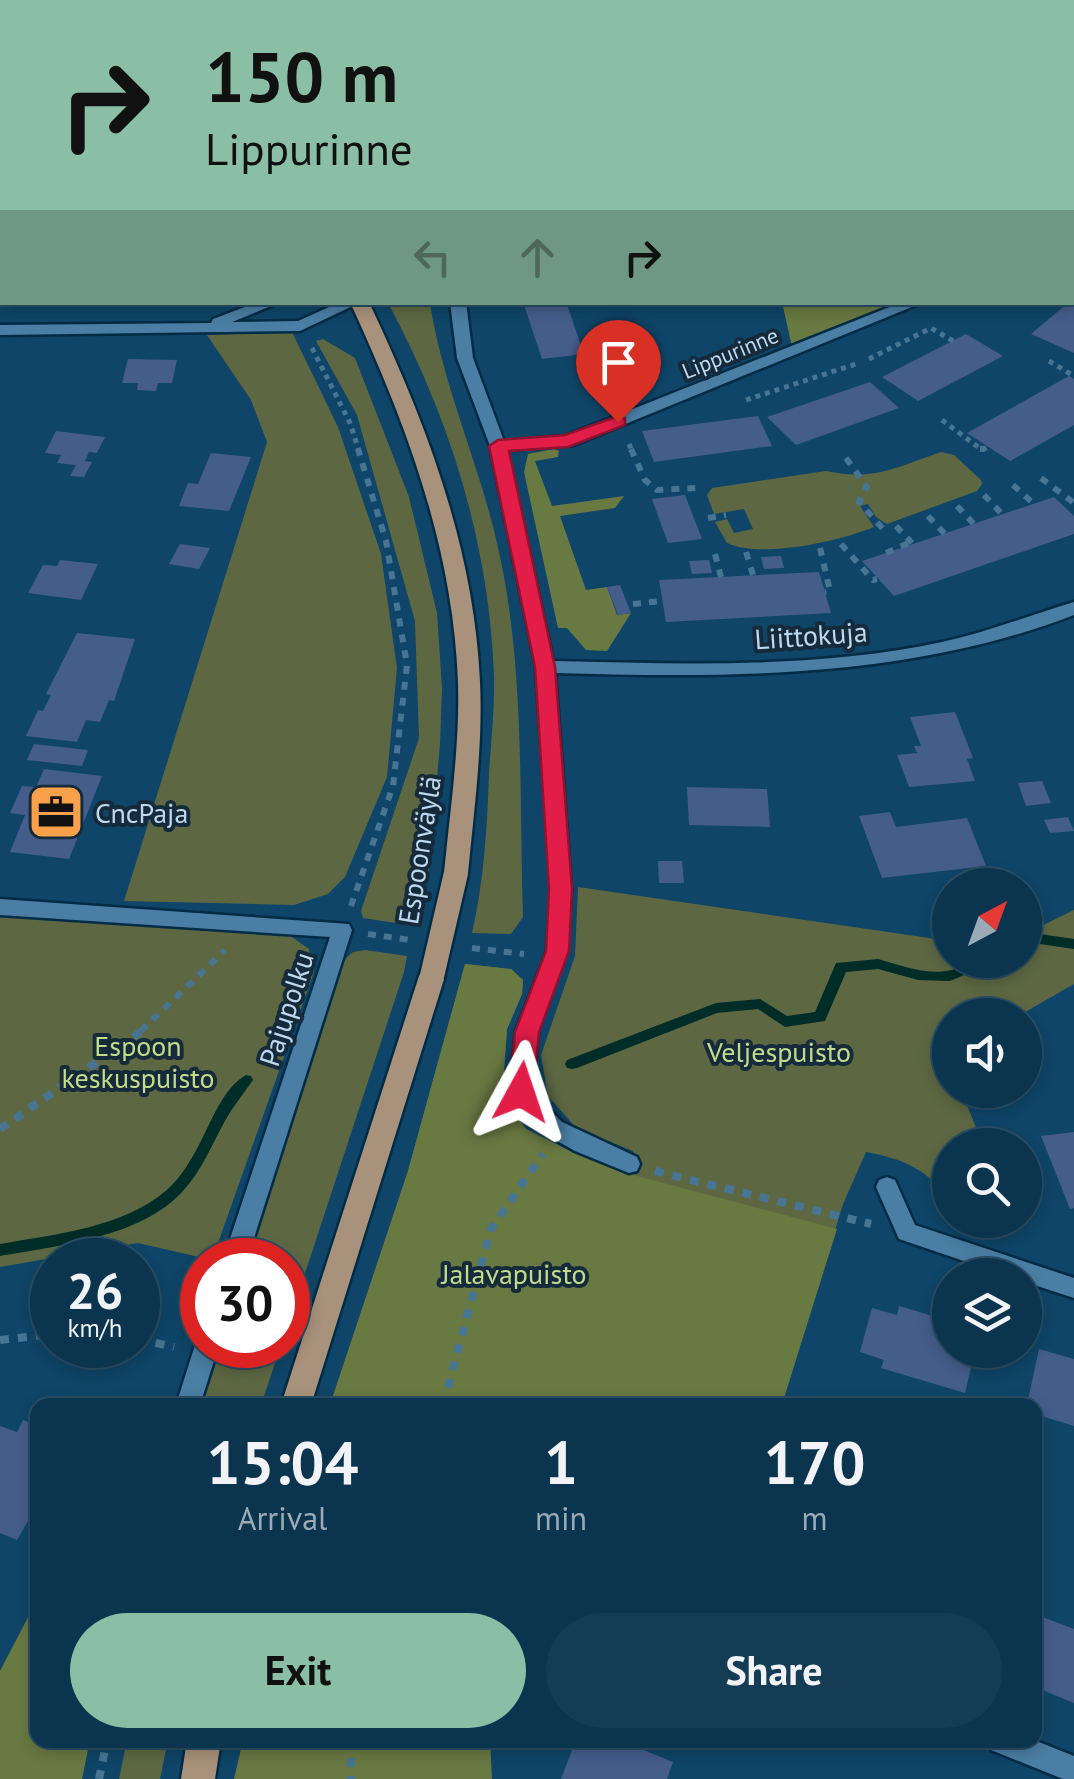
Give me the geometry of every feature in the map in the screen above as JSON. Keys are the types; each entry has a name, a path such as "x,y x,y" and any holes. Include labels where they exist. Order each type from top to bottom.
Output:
{"main road":[{"name":"Espoonväylä","path":"298,1398 432,976 456,873 466,772 469,681 450,530 397,380 358,305"},
{"path":"198,1779 203,1748"}],"street":[{"path":"207,326 266,305"},
{"path":"0,330 300,326 349,305"},
{"path":"458,305 465,358 498,446 545,667 561,889 557,951 527,1032 520,1081 527,1102 559,1134 628,1164"},
{"name":"Lippurinne","path":"498,446 568,441 910,305"},
{"name":"Liittokuja","path":"545,667 682,671 876,659 994,636 1074,608"},
{"name":"Pajupolku","path":"0,907 342,930 242,1238"},
{"path":"887,1187 907,1232 1074,1288"},
{"path":"190,1398 200,1368"},
{"path":"1020,1748 1074,1770"}],"path":[{"path":"300,326 350,423 386,541 407,665 393,786 342,930 411,940"},
{"path":"869,359 931,328 953,341"},
{"path":"1049,361 1074,376"},
{"path":"942,420 982,450 988,447"},
{"path":"618,422 645,480 657,490 696,488"},
{"path":"846,458 867,487 859,502 884,530"},
{"path":"1041,478 1074,503"},
{"path":"1014,485 1034,504"},
{"path":"984,495 1002,514"},
{"path":"957,506 974,524"},
{"path":"708,518 726,515"},
{"path":"928,516 945,534"},
{"path":"886,553 912,543 896,526"},
{"path":"841,544 873,580 877,579"},
{"path":"820,548 830,591 825,592"},
{"path":"746,552 754,575"},
{"path":"715,554 721,577"},
{"path":"634,604 662,601"},
{"path":"0,1129 149,1026 252,922"},
{"path":"469,947 530,955"},
{"path":"445,1398 492,1229 524,1186 548,1144 559,1134"},
{"path":"628,1164 754,1198 907,1232"},
{"path":"0,1340 30,1337"},
{"path":"99,1779 105,1748"},
{"path":"351,1748 351,1779"}],"green space":[{"path":"389,305 430,305 444,366 499,552 507,597 517,688 523,917 511,934 472,933 484,854 494,699 491,626 475,530 462,483 410,347"},
{"path":"783,305 889,305 792,347"},
{"path":"292,332 338,427 381,554 397,668 387,777 345,877 328,894 294,905 124,901 267,442 251,400 207,335"},
{"path":"323,339 355,358 409,497 437,613 442,688 440,744 429,869 415,926 363,918 361,911 419,738 415,621 357,415 316,341"},
{"path":"559,451 558,457 535,461 552,506 624,496 615,508 560,516 586,590 607,587 617,615 631,613 607,651 586,650 567,628 558,628 524,472 528,454"},
{"path":"941,452 954,455 981,480 977,491 887,524 876,517 868,504 860,506 874,527 822,542 779,549 727,543 715,522 727,519 734,533 753,529 744,509 714,514 707,495 712,488 826,471 871,474"},
{"name":"Veljespuisto","path":"578,887 932,938 932,978 1042,978 1042,926 1074,910 1074,984 1042,1002 1042,998 932,998 932,1108 968,1108 976,1128 932,1128 932,1181 914,1167 866,1152 843,1204 784,1398 332,1398 408,1171 465,964 511,969 523,980 522,994 507,1029 502,1099 526,1129 626,1172 633,1151 577,1129 548,1096 541,1055 575,956"},
{"name":"Espoon keskuspuisto","path":"0,915 289,935 309,949 314,972 220,1238 180,1238 180,1253 160,1248 160,1238 30,1238 30,1262 0,1267"},
{"path":"353,952 407,956 310,1258 310,1238 255,1238 344,960"},
{"name":"Jalavapuisto","path":"465,964 511,969 523,980 522,994 507,1029 502,1098 526,1129 626,1173 837,1229 784,1398 332,1398 408,1171"},
{"path":"212,1368 273,1368 263,1398 202,1398"},
{"path":"30,1613 30,1748 88,1748 82,1779 0,1779 0,1671"},
{"path":"125,1748 166,1748 160,1779 119,1779"},
{"path":"241,1748 490,1748 492,1779 234,1779"}],"building":[{"path":"524,305 567,305 584,354 542,359"},
{"path":"1065,305 1074,305 1074,353 1031,334"},
{"path":"966,334 1003,356 918,401 882,377"},
{"path":"128,359 177,360 172,383 158,383 156,391 137,390 138,383 122,383"},
{"path":"1069,376 1074,379 1074,425 1010,461 967,433"},
{"path":"870,382 899,408 796,445 767,417"},
{"path":"758,416 772,446 654,462 642,431"},
{"path":"56,431 105,437 97,453 89,452 85,461 92,462 84,477 70,476 76,465 57,463 61,455 45,453"},
{"path":"211,453 251,457 229,511 179,506 188,483 198,484"},
{"path":"685,495 702,539 668,543 652,499"},
{"path":"1054,497 1074,516 1074,534 894,596 862,561"},
{"path":"180,544 210,548 199,569 169,564"},
{"path":"781,556 784,568 764,569 761,557"},
{"path":"60,560 98,564 81,600 28,593 43,565 57,566"},
{"path":"709,560 712,573 692,574 689,561"},
{"path":"819,572 831,613 666,622 659,580"},
{"path":"620,585 631,613 618,615 607,587"},
{"path":"77,633 135,639 114,701 109,700 100,722 86,720 77,742 26,736 38,710 43,711 51,695 46,694"},
{"path":"955,712 973,758 967,759 975,781 909,787 897,755 917,753 914,746 921,746 910,717"},
{"path":"34,744 88,750 82,766 27,760"},
{"path":"44,769 102,776 69,859 10,852 25,815 10,813 22,786 36,787"},
{"path":"1042,781 1051,803 1026,806 1018,783"},
{"path":"687,787 767,789 770,827 689,825"},
{"path":"890,812 896,827 967,818 986,866 932,868 932,872 882,878 859,816"},
{"path":"1068,817 1074,831 1050,833 1044,820"},
{"path":"658,861 682,861 684,883 659,883"},
{"path":"1074,1132 1074,1208 1070,1209 1042,1136"},
{"path":"899,1306 932,1316 932,1368 971,1368 965,1393 881,1368 884,1360 860,1352 872,1308 897,1315"},
{"path":"1042,1350 1074,1359 1074,1426 1042,1416 1042,1398 1028,1398 1035,1368 1042,1368"},
{"path":"23,1420 30,1423 30,1518 17,1540 0,1533 0,1426 17,1432"},
{"path":"1042,1617 1074,1629 1074,1703 1042,1690"},
{"path":"573,1748 639,1748 673,1762 667,1779 561,1779"}],"waterway":[{"path":"1042,939 1074,944"},
{"path":"572,1064 716,1008 760,1004 785,1022 820,1017 841,967 878,964 932,975"},
{"path":"0,1250 104,1228 154,1207 190,1173 246,1080"}],"place":[{"name":"CncPaja","path":"56,812"}],"route":[{"path":"521,1092 527,1032 557,951 561,889 545,667 498,446 568,441 618,422"}]}
